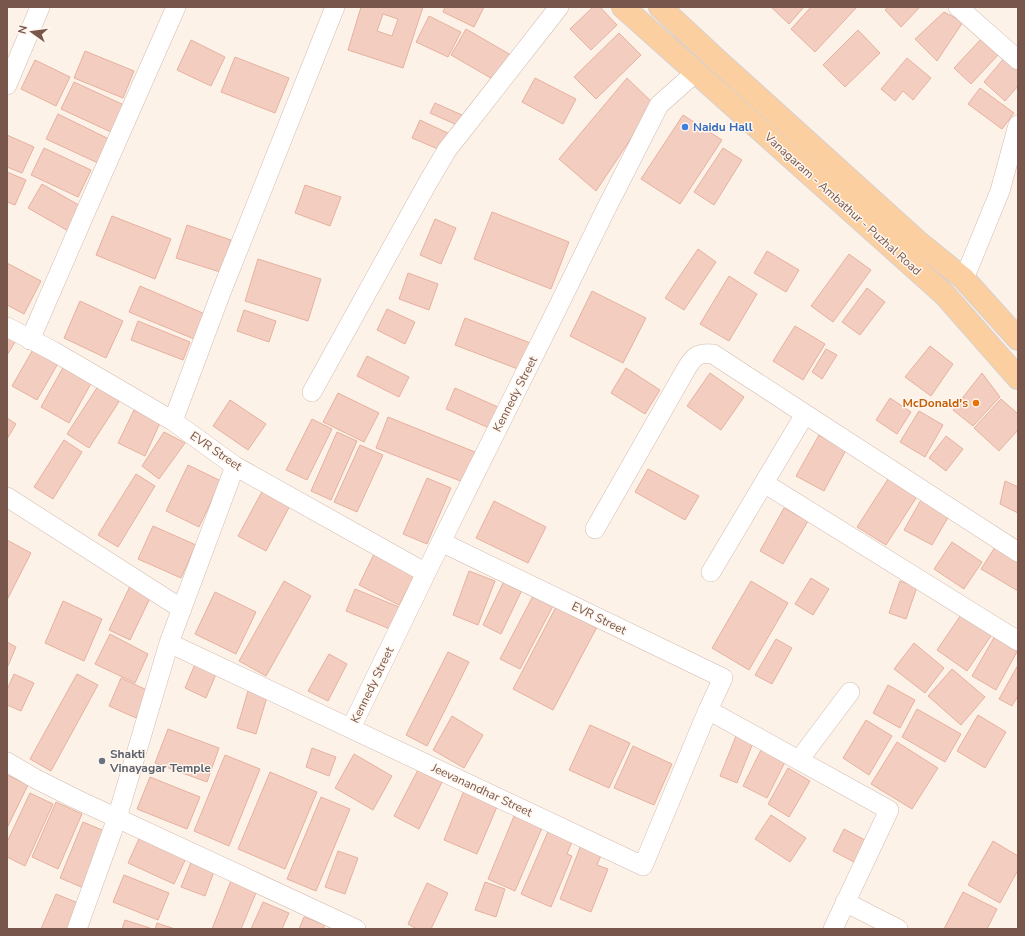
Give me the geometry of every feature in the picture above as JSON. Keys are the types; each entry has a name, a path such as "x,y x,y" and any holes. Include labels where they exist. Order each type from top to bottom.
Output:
{"main road":[{"name":"Vanagaram - Ambathur - Puzhal Road","path":"623,7 945,295 1018,378"},
{"name":"Vanagaram - Ambathur - Puzhal Road","path":"660,7 917,241 964,279 1018,340"}],"street":[{"path":"7,85 40,7"},
{"path":"30,340 176,7"},
{"path":"173,421 222,290 335,7"},
{"path":"312,392 426,184 447,150 559,7"},
{"path":"958,7 1018,60"},
{"name":"Kennedy Street","path":"351,728 441,542 659,105 696,72"},
{"path":"964,279 1000,191 1018,125"},
{"name":"EVR Street","path":"7,327 52,351 173,421 235,466 426,573"},
{"path":"595,529 685,370 696,356 705,353 713,354 1018,552"},
{"path":"711,572 805,414"},
{"path":"76,929 117,818 169,642 235,466"},
{"path":"764,483 1018,641"},
{"path":"7,497 182,609"},
{"name":"EVR Street","path":"441,542 723,678 708,710"},
{"name":"Jeevanandhar Street","path":"169,642 643,866 708,710"},
{"path":"799,760 850,692"},
{"path":"708,710 889,810 833,929"},
{"path":"7,762 36,779 117,818 356,929"},
{"path":"845,902 898,929"}],"building":[{"path":"361,7 423,7 403,68 348,50","holes":["383,14 398,19 392,36 377,31"]},
{"path":"445,7 484,7 474,27 443,12"},
{"path":"593,7 600,7 617,25 591,50 570,29"},
{"path":"771,7 804,7 789,24"},
{"path":"811,7 856,8 815,52 791,29"},
{"path":"888,7 920,7 901,27 885,10"},
{"path":"944,12 963,22 937,61 915,39"},
{"path":"429,16 461,32 448,57 416,42"},
{"path":"466,29 511,55 496,81 451,55"},
{"path":"858,30 880,53 845,87 823,65"},
{"path":"619,33 641,55 596,99 574,77"},
{"path":"982,38 999,54 971,84 954,68"},
{"path":"191,40 225,57 211,86 177,70"},
{"path":"85,51 134,71 123,98 74,78"},
{"path":"235,57 289,78 275,113 221,92"},
{"path":"1005,57 1018,68 1018,86 1005,101 984,82"},
{"path":"907,58 931,78 913,100 903,91 895,101 881,89"},
{"path":"35,60 70,77 56,106 21,89"},
{"path":"535,78 576,99 563,124 522,102"},
{"path":"627,78 654,104 596,191 559,159"},
{"path":"74,82 124,105 111,132 61,109"},
{"path":"980,88 1014,113 1002,129 968,104"},
{"path":"435,103 462,115 457,125 430,113"},
{"path":"58,114 109,139 98,163 46,139"},
{"path":"683,115 722,140 680,204 641,179"},
{"path":"420,120 452,135 445,152 412,138"},
{"path":"7,135 34,147 22,173 7,167"},
{"path":"44,148 91,170 78,197 31,175"},
{"path":"723,148 742,160 714,205 694,192"},
{"path":"7,172 26,180 15,205 7,202"},
{"path":"42,184 84,208 70,232 28,208"},
{"path":"305,185 341,197 330,226 295,213"},
{"path":"492,212 569,242 551,289 474,259"},
{"path":"112,216 171,239 155,279 96,255"},
{"path":"435,219 456,228 441,264 420,255"},
{"path":"187,225 231,240 220,272 176,258"},
{"path":"698,249 716,262 684,310 665,298"},
{"path":"767,251 799,270 786,292 754,273"},
{"path":"849,254 871,270 833,322 811,306"},
{"path":"258,259 321,279 308,321 245,301"},
{"path":"7,263 41,281 24,314 7,305"},
{"path":"408,273 438,284 429,310 399,299"},
{"path":"729,276 757,294 729,341 700,324"},
{"path":"140,286 205,314 194,339 129,312"},
{"path":"867,288 885,302 860,335 842,322"},
{"path":"592,291 646,318 623,363 570,336"},
{"path":"80,301 123,321 106,358 64,338"},
{"path":"387,309 415,322 405,344 377,330"},
{"path":"244,310 276,321 269,342 237,331"},
{"path":"465,318 533,344 523,371 455,345"},
{"path":"138,321 190,342 183,360 131,340"},
{"path":"795,326 825,344 803,380 773,361"},
{"path":"7,333 17,339 7,355"},
{"path":"35,346 60,360 37,400 12,386"},
{"path":"930,346 953,364 931,396 905,377"},
{"path":"826,349 837,355 822,379 812,372"},
{"path":"367,356 409,377 399,397 357,376"},
{"path":"65,364 93,380 69,423 41,407"},
{"path":"626,368 660,390 645,414 611,393"},
{"path":"710,373 744,397 721,430 687,406"},
{"name":"McDonald's","path":"982,373 1000,397 973,426 953,410"},
{"path":"100,383 122,397 89,448 67,434"},
{"path":"455,388 498,407 489,428 446,409"},
{"path":"338,393 379,413 364,442 323,422"},
{"path":"890,398 911,412 897,434 876,420"},
{"path":"1001,399 1018,414 1018,430 999,451 974,428"},
{"path":"230,400 266,424 248,450 213,426"},
{"path":"134,410 160,423 145,456 118,443"},
{"path":"919,411 943,425 925,457 900,442"},
{"path":"388,417 475,452 463,482 376,448"},
{"path":"7,418 16,424 7,439"},
{"path":"312,419 332,429 307,480 286,470"},
{"path":"164,432 185,443 159,479 142,466"},
{"path":"337,432 357,441 331,500 311,491"},
{"path":"819,435 846,450 824,491 796,476"},
{"path":"946,436 963,449 946,471 929,458"},
{"path":"64,440 82,452 53,499 34,487"},
{"path":"360,445 383,455 357,512 334,502"},
{"path":"188,465 221,481 199,527 166,511"},
{"path":"648,469 699,496 685,520 635,492"},
{"path":"136,474 155,486 118,547 98,535"},
{"path":"890,476 918,495 886,545 857,527"},
{"path":"427,478 451,488 427,544 403,534"},
{"path":"1005,481 1018,487 1018,513 1000,504"},
{"path":"265,486 293,500 266,551 238,536"},
{"path":"922,498 950,514 932,545 904,530"},
{"path":"494,501 546,527 528,563 476,538"},
{"path":"784,508 808,521 783,564 760,551"},
{"path":"153,526 196,545 181,578 138,559"},
{"path":"7,540 31,553 7,600"},
{"path":"952,542 982,562 964,589 934,569"},
{"path":"997,544 1018,556 1018,591 981,569"},
{"path":"374,554 415,575 399,605 359,585"},
{"path":"469,571 495,581 478,625 453,615"},
{"path":"811,578 829,589 813,615 795,604"},
{"path":"284,581 311,596 266,676 239,661"},
{"path":"504,581 522,590 501,634 483,625"},
{"path":"751,581 788,603 749,670 712,648"},
{"path":"900,581 917,587 906,619 889,613"},
{"path":"131,584 152,594 130,640 109,630"},
{"path":"355,589 399,607 390,629 346,611"},
{"path":"215,592 256,612 236,654 195,634"},
{"path":"534,594 554,604 520,669 500,659"},
{"path":"63,601 102,619 84,661 45,643"},
{"path":"557,605 597,627 553,710 513,689"},
{"path":"963,612 993,633 967,671 937,650"},
{"path":"110,634 148,654 135,683 95,664"},
{"path":"996,634 1018,650 996,690 972,676"},
{"path":"776,639 792,648 772,684 755,675"},
{"path":"7,642 16,647 7,668"},
{"path":"914,643 944,668 925,693 894,669"},
{"path":"448,652 469,662 427,746 406,735"},
{"path":"329,654 347,664 328,701 308,691"},
{"path":"198,657 219,667 206,698 185,688"},
{"path":"1018,665 1018,696 1012,706 999,699"},
{"path":"952,669 985,697 961,725 928,696"},
{"path":"14,674 34,683 21,711 7,705 7,690"},
{"path":"77,674 98,685 51,771 30,759"},
{"path":"121,678 149,691 136,718 109,706"},
{"path":"888,685 915,700 900,728 873,713"},
{"path":"248,691 267,697 256,734 237,728"},
{"path":"917,709 961,734 945,762 902,737"},
{"path":"978,715 1006,732 985,768 957,751"},
{"path":"452,716 483,735 464,768 433,750"},
{"path":"866,720 892,736 869,775 843,758"},
{"path":"590,725 630,743 609,788 569,770"},
{"path":"168,729 219,748 207,782 155,763"},
{"path":"736,736 753,743 737,783 720,776"},
{"path":"897,742 938,768 912,809 871,784"},
{"path":"633,746 672,764 654,805 614,788"},
{"path":"312,748 336,757 329,776 306,767"},
{"path":"761,750 785,762 767,798 743,786"},
{"path":"354,754 392,776 373,810 335,788"},
{"path":"225,755 260,769 229,846 194,831"},
{"path":"421,764 445,776 419,829 394,816"},
{"path":"788,768 810,781 789,817 768,804"},
{"path":"270,772 317,792 285,869 238,849"},
{"path":"7,775 28,785 7,828"},
{"path":"150,777 200,797 187,829 137,809"},
{"path":"465,788 499,802 477,854 444,840"},
{"path":"30,793 53,804 25,866 7,857 7,842"},
{"path":"321,797 350,809 316,891 287,879"},
{"path":"56,802 82,814 58,869 32,857"},
{"path":"771,815 806,838 790,862 755,839"},
{"path":"514,816 542,828 515,891 488,879"},
{"path":"83,822 107,832 86,889 60,878"},
{"path":"550,827 574,837 567,854 572,856 551,907 521,894"},
{"path":"844,829 867,841 856,863 833,851"},
{"path":"142,832 188,854 174,884 128,863"},
{"path":"993,841 1018,856 1018,870 1000,903 968,885"},
{"path":"581,845 602,853 597,865 608,869 591,912 560,899"},
{"path":"338,851 358,858 345,894 325,887"},
{"path":"192,860 215,869 205,896 181,887"},
{"path":"124,875 169,893 158,920 113,902"},
{"path":"232,878 258,888 241,929 212,929"},
{"path":"485,882 505,889 496,917 475,910"},
{"path":"427,883 448,893 431,929 417,929 408,924"},
{"path":"963,892 997,909 987,929 944,929"},
{"path":"56,894 83,905 73,929 41,929"},
{"path":"263,902 289,913 282,929 251,929"},
{"path":"304,917 325,925 323,929 299,929"},
{"path":"125,920 150,928 122,929"},
{"path":"157,923 175,929 155,929"}],"place":[{"name":"Naidu Hall","path":"685,127"},
{"name":"McDonald's","path":"976,403"},
{"name":"Shakti Vinayagar Temple","path":"102,761"}]}
